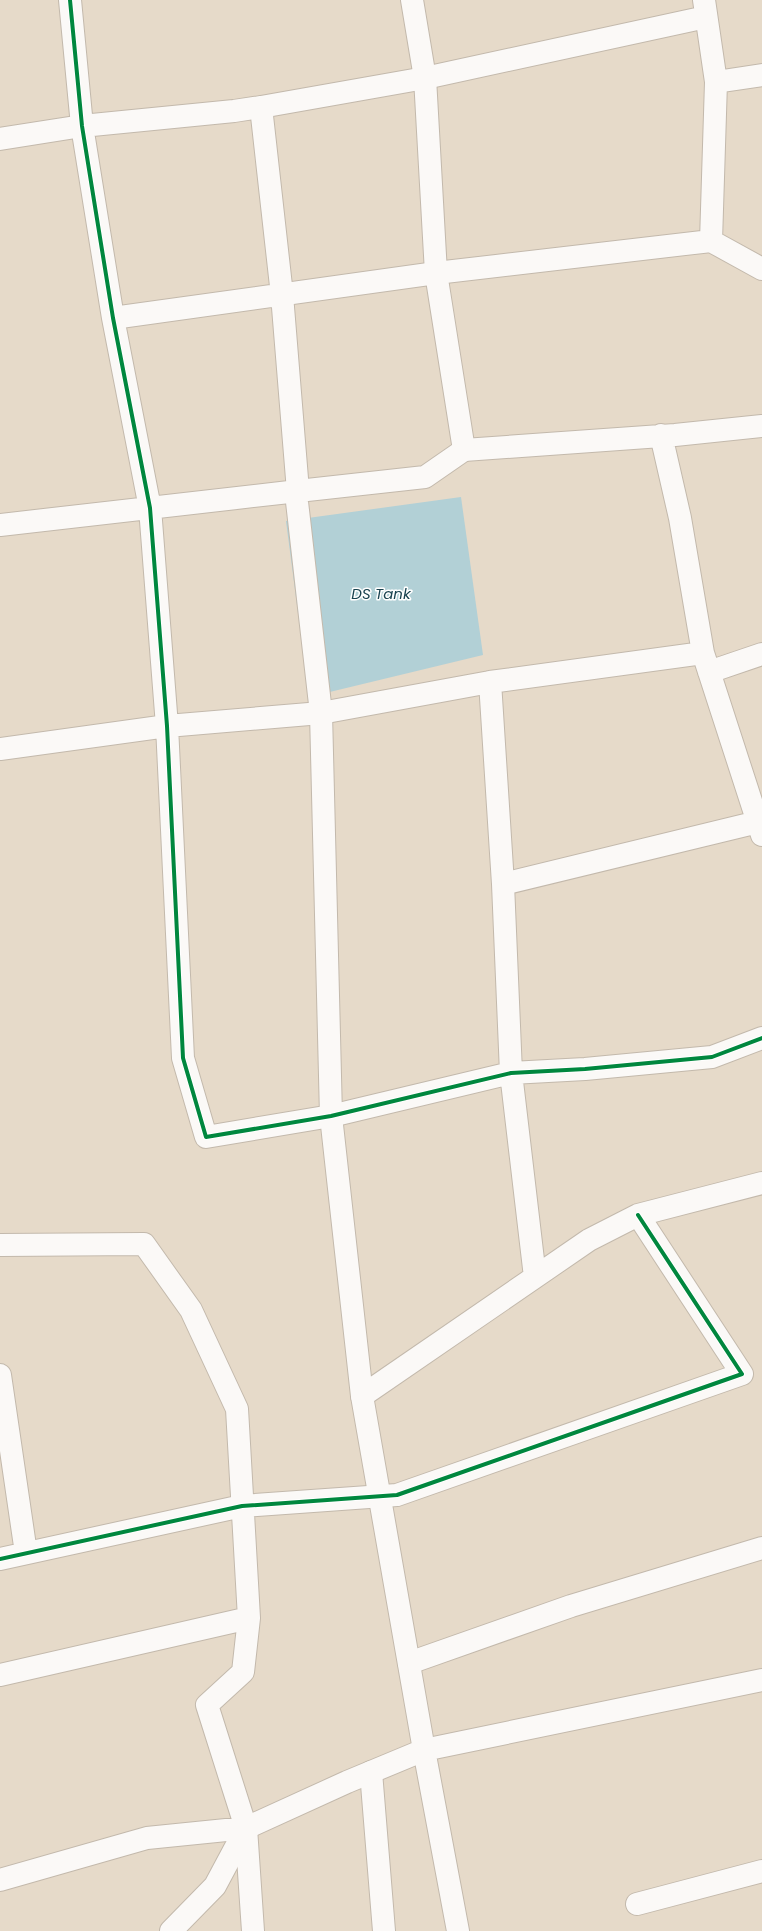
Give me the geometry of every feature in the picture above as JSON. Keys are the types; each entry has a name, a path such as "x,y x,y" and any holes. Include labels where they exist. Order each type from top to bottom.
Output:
{"street":[{"path":"70,0 82,126 113,318 150,508 167,726 183,1058 206,1137 331,1116 511,1073 585,1069 712,1057 762,1038"},
{"path":"412,0 425,78 436,273 464,450"},
{"path":"0,139 82,126 234,111 425,78 705,8 716,82 711,241"},
{"path":"716,82 762,75"},
{"path":"260,107 282,295 298,491 296,493 322,713 331,1116 362,1396 424,1750 458,1931"},
{"path":"113,318 436,273 711,241 762,269"},
{"path":"0,525 425,477 464,450 762,426"},
{"path":"503,884 760,828 706,663 680,518 661,435"},
{"path":"0,749 167,726 322,713 490,682 706,663 762,654"},
{"path":"490,682 503,884 511,1073 535,1277"},
{"path":"362,1396 589,1240 638,1215 762,1183"},
{"path":"0,1559 26,1552 242,1506 397,1495 742,1374 638,1215"},
{"path":"0,1246 144,1244 191,1310 237,1409 249,1618 243,1672 207,1705 246,1828 253,1931"},
{"path":"0,1375 26,1552"},
{"path":"409,1663 571,1606 762,1548"},
{"path":"0,1675 249,1618"},
{"path":"0,1880 147,1838 246,1828 424,1750 762,1680"},
{"path":"371,1772 384,1931"},
{"path":"171,1931 215,1886 246,1828"},
{"path":"637,1904 762,1871"}],"water":[{"name":"DS Tank","path":"461,497 483,655 309,697 286,521"}],"cycle path":[{"path":"70,0 82,126 113,318 150,508 167,726 183,1058 206,1137 331,1116 511,1073 585,1069 712,1057 762,1038"},
{"path":"0,1559 242,1506 397,1495 742,1374 638,1215"}]}
